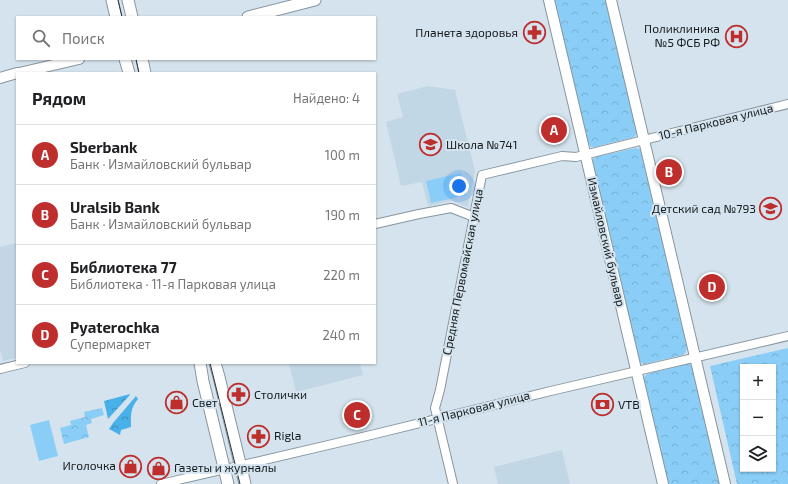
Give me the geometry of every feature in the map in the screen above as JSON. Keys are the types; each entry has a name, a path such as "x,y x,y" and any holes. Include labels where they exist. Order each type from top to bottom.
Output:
{"main road":[{"path":"112,0 116,16"},
{"path":"128,0 132,16"},
{"path":"252,16 315,0"},
{"path":"125,60 128,72"},
{"path":"142,60 145,72"},
{"path":"200,364 228,484"},
{"path":"215,364 220,377 245,484"}],"street":[{"name":"Измайловский бульвар","path":"549,0 663,484"},
{"path":"611,0 725,484"},
{"path":"22,72 75,60"},
{"path":"0,78 16,74"},
{"name":"10-я Парковая улица","path":"644,140 788,104"},
{"name":"Средняя Первомайская улица","path":"453,484 435,408 440,390 482,175 562,156 576,157 644,140"},
{"path":"376,224 451,208 474,217"},
{"name":"11-я Парковая улица","path":"161,484 788,336"},
{"path":"0,369 21,364"}],"shaded area":[{"name":"Школа №741","path":"428,86 455,90 475,171 468,207 451,201 428,206 422,182 401,186 386,122 403,117 397,94"},
{"path":"16,243 16,358 3,361 0,350 0,247"},
{"path":"289,364 360,364 363,375 296,392"},
{"path":"562,450 570,484 498,484 494,467"}],"green space":[{"path":"554,0 606,0 637,129 637,134 634,137 595,147 591,147 588,143"},
{"path":"636,148 640,149 642,153 687,347 686,352 683,355 644,364 640,362 638,358 592,161 595,157"},
{"path":"461,173 467,195 431,203 426,181"},
{"path":"788,348 788,484 737,484 710,366"},
{"path":"691,364 693,368 721,484 668,484 643,381 647,374"},
{"path":"130,394 129,396 108,419 104,401"},
{"path":"136,396 138,399 132,412 131,427 121,430 120,435 109,429 113,423"},
{"path":"102,408 104,415 91,419 92,423 86,425 89,437 64,444 60,428 71,425 70,421 85,417 84,412"},
{"path":"49,420 58,456 39,461 30,425"}],"tram line":[{"path":"118,0 122,16"},
{"path":"136,60 139,72"},
{"path":"210,364 240,484"}],"place":[{"name":"Планета здоровья","path":"534,33"},
{"name":"Поликлиника №5 ФСБ РФ","path":"736,36"},
{"name":"Sberbank","path":"554,130"},
{"name":"Школа №741","path":"430,145"},
{"name":"Uralsib Bank","path":"669,172"},
{"name":"Детский сад №793","path":"771,209"},
{"name":"Pyaterochka","path":"712,287"},
{"name":"Столички","path":"238,395"},
{"name":"Свет","path":"177,403"},
{"name":"VTB","path":"603,405"},
{"name":"Библиотека 77","path":"357,415"},
{"name":"Rigla","path":"258,436"},
{"name":"Иголочка","path":"131,466"},
{"name":"Газеты и журналы","path":"159,468"}]}
